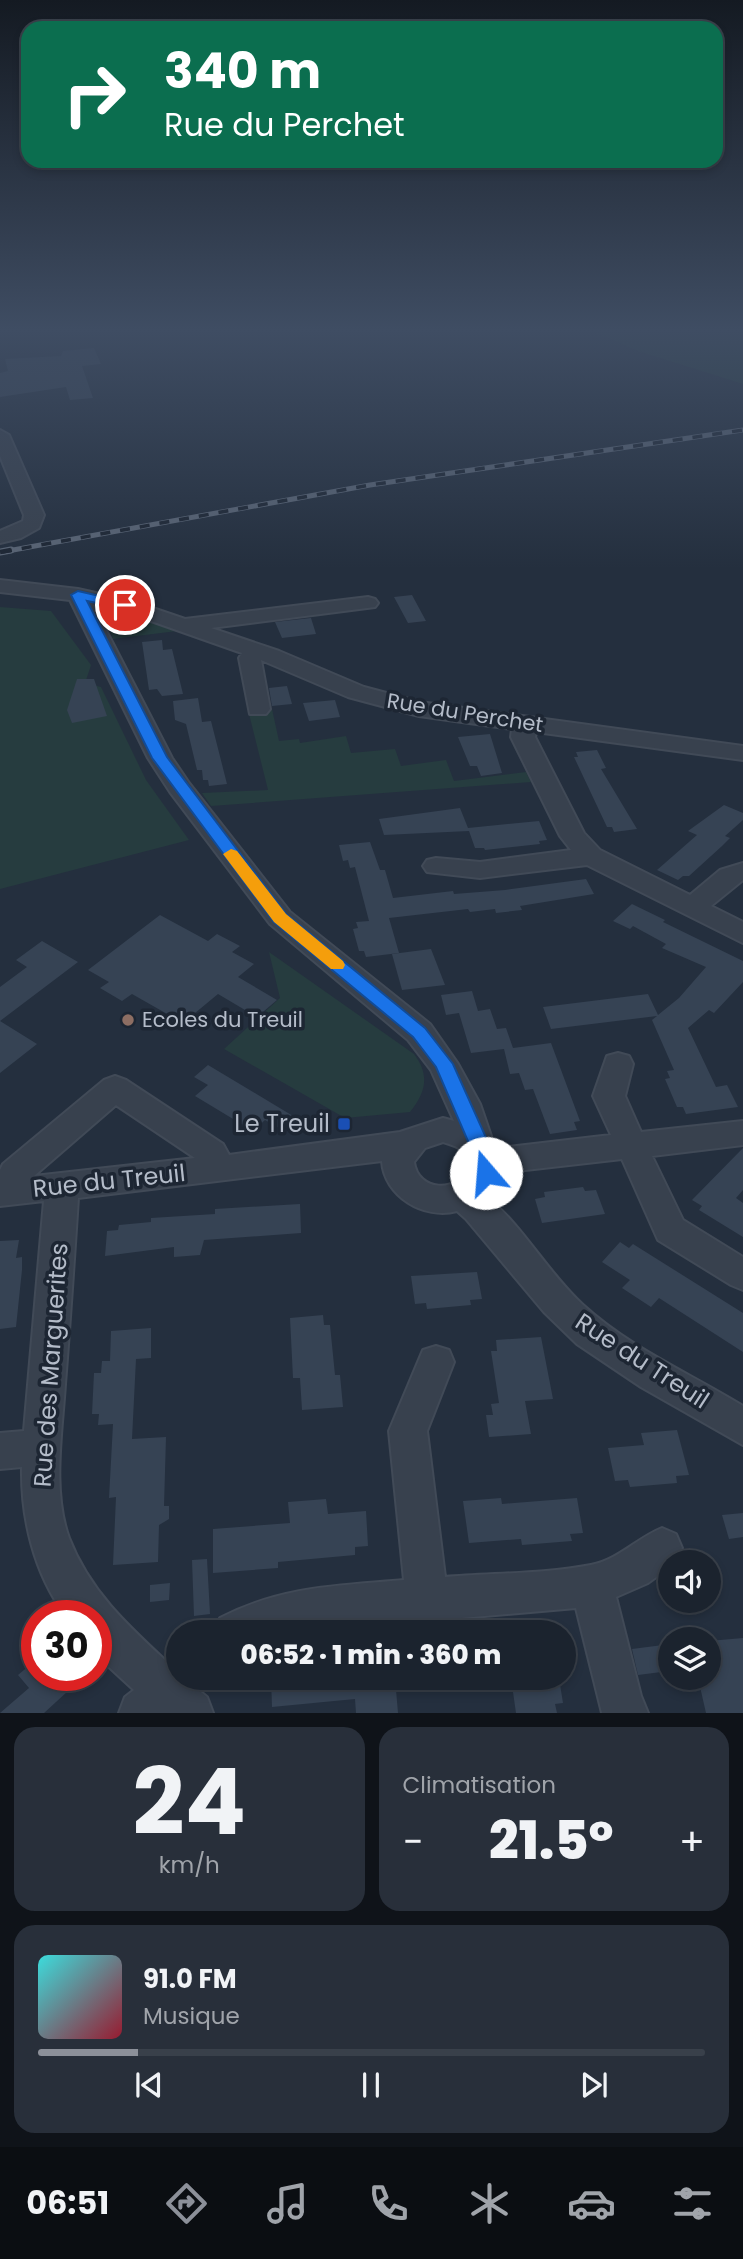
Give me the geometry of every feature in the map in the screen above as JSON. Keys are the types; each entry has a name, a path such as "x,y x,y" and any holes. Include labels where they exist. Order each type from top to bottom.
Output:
{"street":[{"path":"0,435 34,515 32,524 26,528 0,537"},
{"name":"Rue du Perchet","path":"0,586 78,595 125,605 257,651 356,692 419,709 743,753"},
{"path":"78,595 160,758 280,918 419,1032 443,1064 464,1104 482,1153 482,1182 463,1196 450,1199 424,1196 405,1182 400,1174 399,1158 443,1107 443,1064"},
{"path":"184,624 368,603"},
{"path":"257,651 250,658 258,709"},
{"path":"525,724 523,737 573,836 591,856 743,934"},
{"path":"436,866 480,870 591,856"},
{"path":"692,908 729,876 743,871"},
{"path":"618,1064 609,1096 670,1230 743,1275"},
{"path":"7,1192 15,1173 115,1088 212,1153 215,1170"},
{"path":"418,1138 455,1132 482,1153 632,1148 743,1133"},
{"name":"Rue du Treuil","path":"7,1192 342,1155 418,1138"},
{"name":"Rue du Treuil","path":"342,1155 405,1182"},
{"name":"Rue des Marguerites","path":"62,1186 42,1447 41,1504 49,1539 72,1590 80,1600"},
{"name":"Rue du Treuil","path":"463,1196 487,1214 570,1316 621,1353 743,1427"},
{"path":"426,1598 408,1431 436,1362"},
{"path":"0,1451 42,1447"},
{"path":"264,1620 298,1610 592,1586 633,1569 663,1548"},
{"path":"592,1586 621,1705 626,1713"},
{"path":"112,1641 169,1699"}],"green space":[{"path":"0,607 51,611 91,665 85,683 101,687 146,780 189,840 0,889"},
{"path":"121,613 177,631 113,639 105,617"},
{"path":"272,709 279,741 299,739 300,743 346,736 351,753 395,749 401,766 446,760 454,781 526,772 531,782 211,806 202,793 268,790 248,710"},
{"path":"269,952 414,1054 422,1069 424,1083 420,1097 410,1112 345,1118 224,1049 280,998"}],"building":[{"path":"412,595 426,621 408,623 394,597"},
{"path":"311,618 316,634 282,638 275,622"},
{"path":"162,640 163,650 172,649 183,694 162,696 157,689 149,690 142,642"},
{"path":"77,679 94,679 107,716 72,723 67,710"},
{"path":"287,686 292,704 272,706 269,688"},
{"path":"198,698 202,722 211,721 227,784 209,786 208,780 203,780 202,770 197,770 186,724 175,720 173,701"},
{"path":"335,700 340,717 309,721 303,703"},
{"path":"490,734 502,773 481,776 477,766 470,766 458,737"},
{"path":"597,750 606,768 601,769 637,829 614,832 612,827 607,827 574,757 578,757 576,752"},
{"path":"724,805 743,813 743,820 725,836 730,838 722,846 689,876 678,880 657,870 697,835 688,831"},
{"path":"460,808 468,828 539,821 547,840 539,841 540,844 485,850 475,848 469,831 384,835 379,819"},
{"path":"370,842 380,870 385,870 393,898 453,891 454,894 505,890 586,879 594,894 520,906 522,910 496,913 495,909 470,912 468,909 389,918 399,953 366,957 364,951 359,951 353,929 358,928 356,922 369,921 355,867 350,868 348,860 343,861 339,845"},
{"path":"632,904 743,961 743,982 714,1013 709,1010 688,1028 716,1087 727,1085 738,1107 686,1114 683,1107 677,1107 665,1079 670,1078 667,1071 674,1070 652,1020 657,1016 551,1029 543,1007 648,994 658,1015 679,998 706,967 662,948 666,944 633,926 630,929 613,921"},
{"path":"160,915 208,941 217,934 240,946 232,952 254,964 238,977 277,1000 257,1017 218,994 183,1023 132,994 122,1001 100,988 109,982 88,970"},
{"path":"42,941 78,962 0,1021 0,987 27,967 16,960"},
{"path":"431,949 445,985 402,990 392,954"},
{"path":"472,991 478,1011 490,1009 497,1029 506,1028 513,1048 551,1043 580,1121 574,1122 577,1130 550,1134 533,1089 525,1090 519,1073 510,1074 504,1049 471,1053 459,1013 446,1015 441,995"},
{"path":"0,1021 37,1044 0,1073"},
{"path":"208,1065 293,1116 279,1128 265,1120 253,1131 195,1096 208,1085 194,1077"},
{"path":"743,1148 743,1190 736,1198 743,1203 743,1237 699,1210 702,1206 692,1200"},
{"path":"583,1187 585,1191 596,1190 605,1214 542,1223 535,1199 545,1197 544,1192"},
{"path":"300,1204 301,1233 204,1240 200,1255 174,1257 174,1247 105,1256 107,1231 118,1230 119,1225 151,1222 151,1218 215,1214 215,1209"},
{"path":"19,1240 16,1258 22,1257 22,1270 16,1327 0,1329 0,1241"},
{"path":"620,1242 629,1248 633,1244 743,1313 743,1352 659,1298 651,1307 622,1288 630,1280 602,1262"},
{"path":"477,1272 482,1299 470,1300 471,1305 427,1309 426,1303 415,1304 411,1276"},
{"path":"323,1315 324,1325 330,1325 335,1375 340,1375 343,1407 302,1410 300,1378 293,1378 290,1318"},
{"path":"151,1328 151,1358 136,1359 132,1439 166,1437 164,1506 169,1506 169,1519 159,1525 158,1562 113,1565 116,1497 109,1498 113,1424 98,1425 99,1414 92,1414 94,1373 101,1373 102,1361 110,1361 111,1331"},
{"path":"541,1337 553,1399 525,1401 531,1434 489,1437 486,1415 493,1415 491,1404 499,1403 491,1351 497,1351 496,1340"},
{"path":"677,1430 689,1475 676,1476 677,1483 630,1487 628,1480 615,1481 608,1448 644,1445 641,1433"},
{"path":"501,1498 502,1504 577,1498 583,1533 570,1534 572,1541 522,1545 521,1539 469,1543 463,1501"},
{"path":"326,1499 328,1514 366,1511 368,1546 355,1547 355,1555 278,1562 278,1568 213,1573 213,1529 290,1523 288,1502"},
{"path":"743,1513 743,1537 729,1539 722,1515"},
{"path":"207,1559 210,1614 194,1616 192,1560"},
{"path":"170,1583 169,1600 150,1602 150,1585"},
{"path":"743,1638 743,1713 706,1713 701,1690 721,1690 721,1640"},
{"path":"658,1646 658,1672 638,1675 632,1649"},
{"path":"271,1690 396,1690 398,1713 356,1713 355,1699 272,1707"},
{"path":"513,1690 561,1690 563,1703 555,1704 557,1713 516,1713"},
{"path":"26,1691 68,1691 44,1713 0,1713"}],"railway":[{"path":"2,552 370,485 743,430"},
{"path":"0,552 11,550"}],"slow traffic":[{"path":"231,854 280,918 337,965"}],"place":[{"name":"Ecoles du Treuil","path":"128,1020"},
{"name":"Le Treuil","path":"344,1124"}],"route":[{"path":"125,605 78,595 160,758 179,787 280,918 419,1032 443,1064 464,1104 477,1143 484,1152 486,1173"}]}
